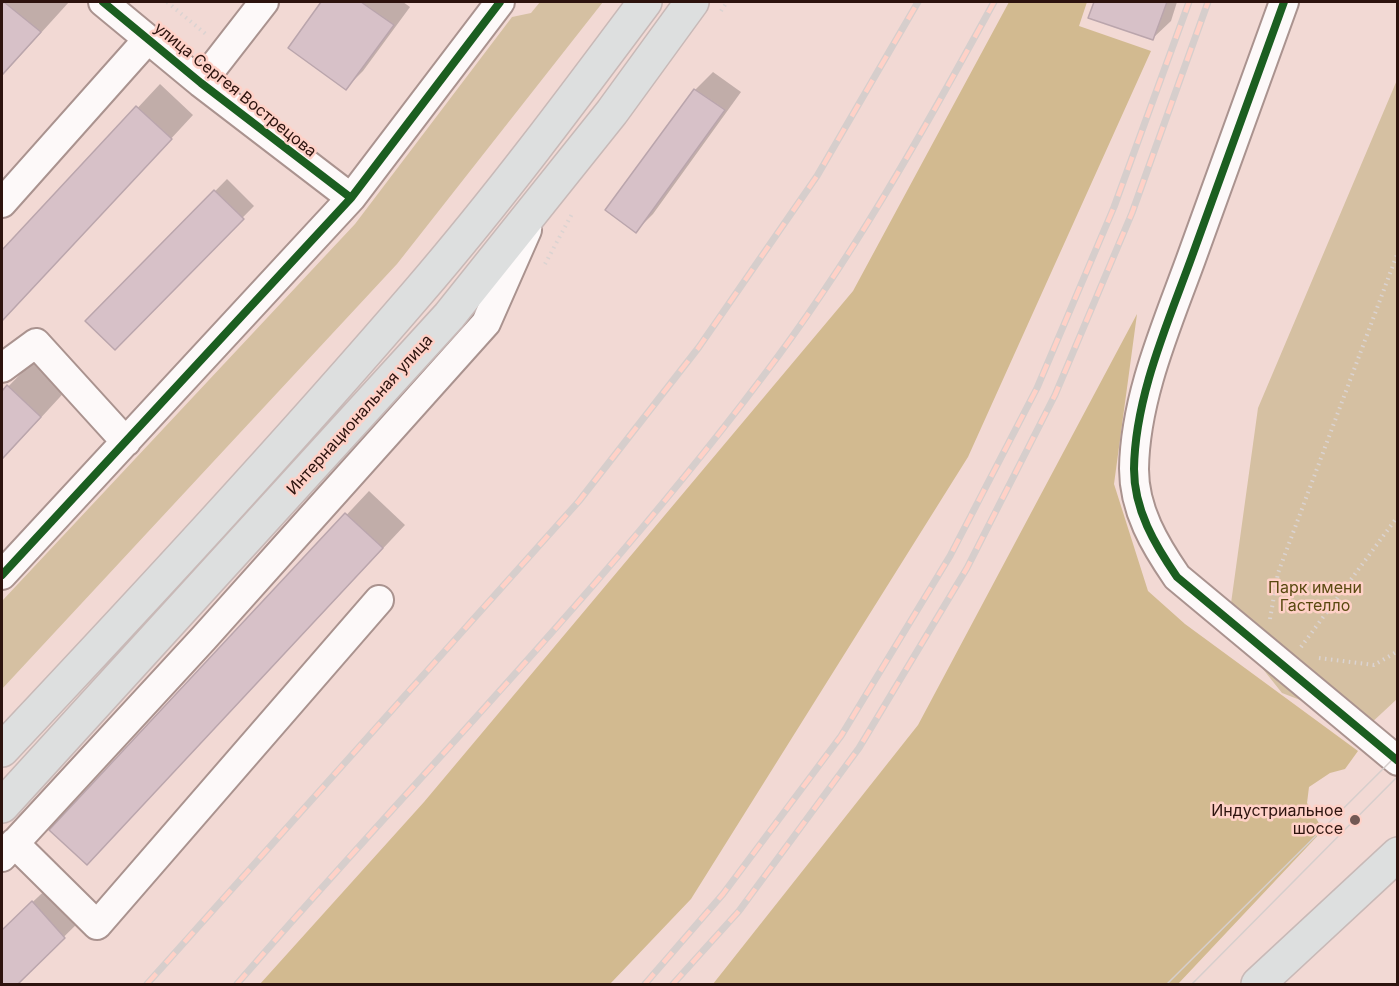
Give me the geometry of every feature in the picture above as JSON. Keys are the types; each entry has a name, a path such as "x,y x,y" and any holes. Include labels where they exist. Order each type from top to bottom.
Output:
{"main road":[{"path":"2,750 420,290 535,150 645,2"},
{"name":"Интернациональная улица","path":"2,806 449,316 612,112 704,9"},
{"path":"1258,984 1398,854"}],"street":[{"name":"улица Сергея Вострецова","path":"103,2 201,83 351,198"},
{"path":"201,83 264,2"},
{"path":"2,575 351,198 500,2"},
{"path":"1284,2 1155,358 1137,430 1134,470 1140,508 1156,545 1177,578 1229,623 1290,661 1398,761"},
{"path":"2,203 148,39"},
{"path":"379,600 97,925 8,850 203,639 486,323 538,204"},
{"path":"420,290 449,316"},
{"path":"2,368 36,343 126,442"}],"path":[{"path":"167,2 226,50"},
{"path":"704,9 728,2"},
{"path":"542,268 576,206"},
{"path":"1268,631 1278,573 1398,252"},
{"path":"1290,661 1398,516"},
{"path":"1290,661 1374,665 1398,651"}],"green space":[{"path":"540,2 603,2 397,264 2,689 2,601 355,224 512,17 531,13"},
{"name":"Парк имени Гастелло","path":"1397,80 1397,699 1368,726 1282,693 1228,625 1258,408"}],"shaded area":[{"path":"1009,2 1087,2 1079,26 1151,51 968,457 691,899 610,984 260,984 424,802 853,291"},
{"path":"1137,314 1114,484 1148,591 1185,624 1358,751 1345,769 1330,773 1309,787 1307,803 1323,830 1178,984 713,984 918,725"}],"building":[{"path":"4,2 41,32 2,75 2,4"},
{"path":"321,2 361,2 394,25 346,90 288,48"},
{"path":"1094,2 1167,2 1153,40 1088,18"},
{"path":"694,89 725,110 636,233 605,210"},
{"path":"136,106 172,139 2,321 2,250"},
{"path":"214,190 244,219 115,350 85,321"},
{"path":"7,385 41,417 2,459 2,391"},
{"path":"345,513 383,548 87,865 49,830"},
{"path":"32,901 65,938 18,984 2,984 2,930"}],"tram line":[{"path":"1167,984 1398,754"},
{"path":"1192,984 1398,776"}],"railway":[{"path":"147,984 579,501 699,347 817,176 918,2"},
{"path":"237,984 636,536 761,379 856,242 913,147 994,2"},
{"path":"645,984 723,894 841,736 950,556 1037,388 1114,207 1189,2"},
{"path":"673,984 739,911 859,748 967,568 1055,395 1132,213 1208,2"}],"cycle path":[{"path":"103,2 201,83 351,198"},
{"path":"2,575 351,198 500,2"},
{"path":"1284,2 1154,362 1140,415 1134,469 1135,484 1147,526 1177,577 1398,761"}],"place":[{"name":"Индустриальное шоссе","path":"1355,820"}]}
